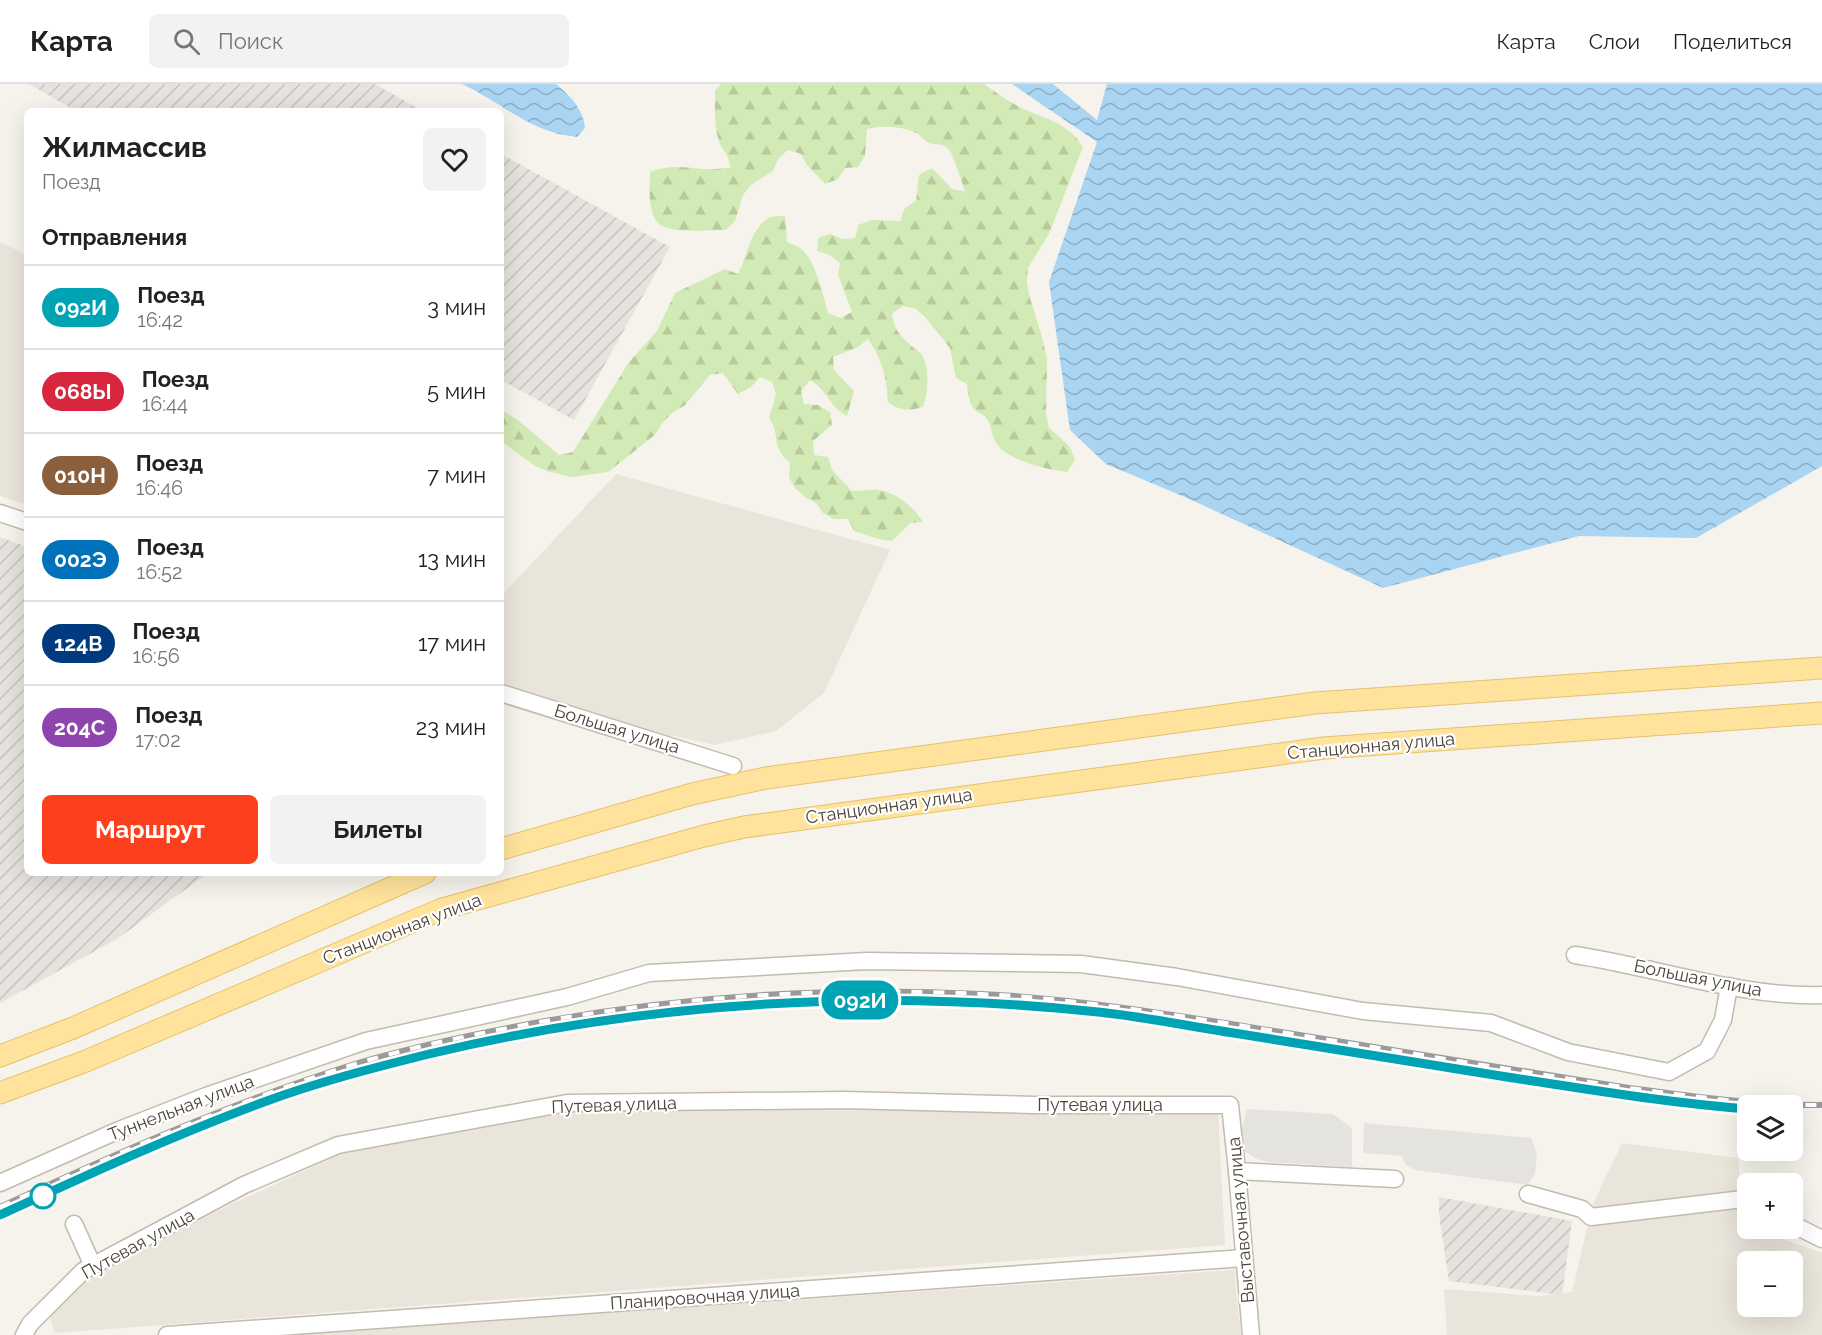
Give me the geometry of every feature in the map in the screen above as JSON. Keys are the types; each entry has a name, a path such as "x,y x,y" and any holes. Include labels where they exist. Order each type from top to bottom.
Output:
{"main road":[{"path":"504,848 738,783 1280,707 1822,668"},
{"name":"Станционная улица","path":"0,1093 86,1061 442,909 744,827 1324,748 1822,713"},
{"path":"0,1056 73,1028 418,876"}],"street":[{"path":"0,513 24,521"},
{"name":"Большая улица","path":"504,694 734,766"},
{"name":"Большая улица","path":"1575,955 1729,986 1801,996 1822,995"},
{"name":"Туннельная улица","path":"0,1183 118,1130 206,1096 366,1041 567,997 649,973 867,961 1081,964 1177,977 1363,1011 1491,1023 1568,1052 1668,1072 1707,1051 1723,1020 1729,986"},
{"name":"Путевая улица","path":"24,1335 30,1324 83,1272 244,1185 338,1145 567,1103 845,1100 1034,1105 1230,1105"},
{"name":"Выставочная улица","path":"1230,1105 1238,1171 1251,1335"},
{"path":"1238,1171 1395,1179"},
{"path":"1528,1194 1582,1209 1592,1217 1737,1200"},
{"path":"74,1224 93,1266"},
{"path":"1803,1230 1822,1239"},
{"name":"Планировочная улица","path":"167,1335 1244,1258"}],"shaded area":[{"path":"29,84 375,84 418,108 71,108"},
{"path":"504,156 670,247 574,420 504,382"},
{"path":"0,242 24,254 24,504 0,496"},
{"path":"616,474 890,550 824,693 776,731 714,745 672,735 666,754 504,705 504,593"},
{"path":"0,537 24,546 24,876 204,876 117,939 0,1003"},
{"path":"586,1105 1218,1111 1225,1245 55,1333 46,1307 89,1270 343,1153"},
{"path":"1247,1109 1333,1114 1352,1128 1352,1167 1269,1162 1257,1159 1244,1151 1241,1144"},
{"path":"1364,1123 1531,1138 1537,1154 1535,1174 1527,1185 1415,1170 1406,1165 1402,1156 1363,1153"},
{"path":"1622,1143 1737,1158 1739,1173 1737,1173 1737,1239 1784,1239 1822,1253 1822,1335 1447,1335 1444,1289 1541,1296 1572,1292 1592,1206"},
{"path":"1439,1197 1572,1221 1562,1295 1449,1281 1439,1214"},
{"path":"1234,1270 1241,1335 280,1335"}],"green space":[{"path":"721,84 984,84 1016,105 1062,126 1077,138 1083,147 1049,234 1028,268 1027,282 1047,359 1046,414 1049,428 1070,447 1075,460 1067,472 1027,463 1007,454 1000,448 987,419 972,406 967,384 956,378 950,348 925,317 916,309 903,306 892,314 893,320 899,334 925,360 927,381 923,407 904,409 888,402 883,369 868,339 858,347 833,357 834,370 854,391 847,416 836,408 821,389 810,380 801,391 804,404 818,405 830,412 832,425 813,441 814,455 828,457 832,470 852,491 874,490 891,494 909,505 923,522 910,523 892,541 854,531 848,519 834,519 823,513 816,503 795,488 789,477 790,463 780,451 775,430 769,418 776,394 772,382 760,377 751,387 738,394 723,373 710,375 685,405 662,423 656,434 608,472 571,477 547,471 535,466 504,443 504,412 524,425 559,455 573,452 629,362 657,331 675,293 725,269 738,274 754,235 764,221 771,217 785,216 787,242 805,252 810,259 828,313 840,318 852,312 838,275 840,263 830,255 817,251 818,238 830,234 843,239 855,238 858,225 872,220 900,221 905,208 916,201 919,175 932,168 952,189 965,191 951,153 945,146 932,144 906,129 880,127 867,129 865,156 858,167 845,168 838,179 825,184 807,165 801,154 788,150 778,159 773,171 751,185 743,195 735,221 726,230 670,229 658,223 654,218 650,199 650,172 676,167 730,168 728,158 717,135 715,91"}],"water":[{"path":"462,84 556,84 579,108 585,128 577,137 545,129 517,116"},
{"path":"1012,84 1053,84 1097,120 1107,84 1822,84 1822,466 1696,538 1579,536 1383,588 1187,498 1106,464 1070,430 1049,282 1097,142"}],"railway":[{"path":"0,1207 222,1111 358,1063 513,1027 629,1008 746,996 864,992 1019,996 1206,1020 1629,1088 1749,1102 1822,1105"},
{"path":"438,1052 540,1031"}],"train":[{"name":"092И","path":"0,1215 177,1136 267,1101 364,1070 470,1044 578,1023 662,1012 766,1004 874,1000 980,1002 1102,1012 1610,1093 1737,1108"}]}
